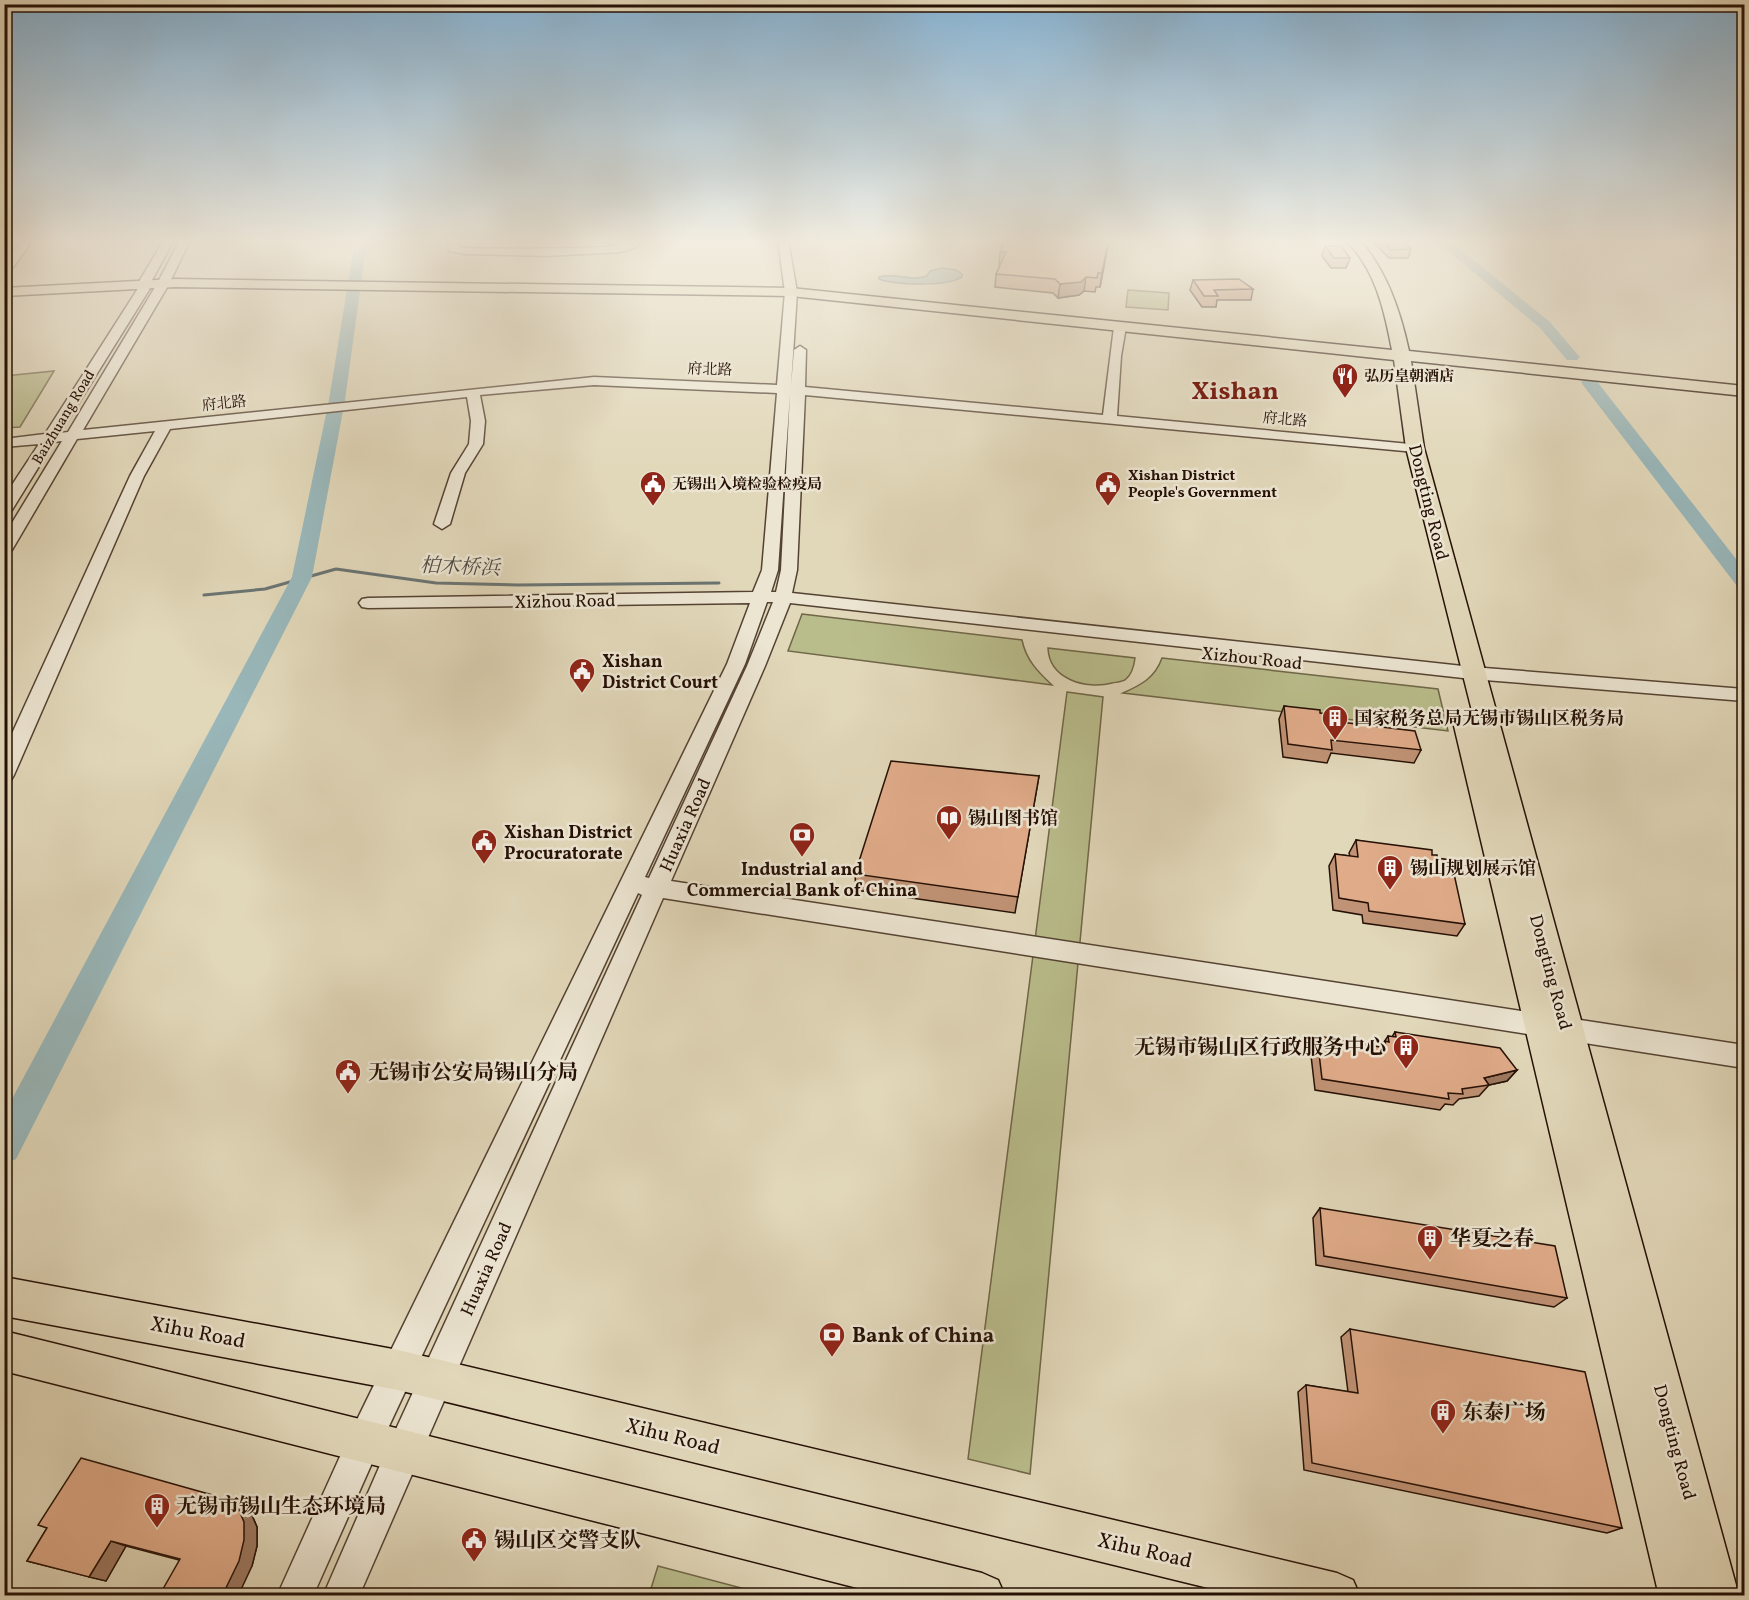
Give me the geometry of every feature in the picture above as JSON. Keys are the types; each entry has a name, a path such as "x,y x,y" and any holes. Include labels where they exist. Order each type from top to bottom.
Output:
{"main road":[{"path":"1015,315 1120,327 1744,381"},
{"path":"1048,315 1394,350 1744,391"},
{"path":"1381,315 1394,350"},
{"path":"1386,315 1394,350"},
{"name":"Dongting Road","path":"1394,350 1407,447 1554,1027 1716,1596"},
{"name":"Dongting Road","path":"1554,1027 1682,1596"},
{"name":"Xihu Road","path":"4,1296 417,1375 1337,1596"},
{"path":"4,1351 982,1596"}],"street":[{"name":"Baizhuang Road","path":"4,510 125,315"},
{"name":"Baizhuang Road","path":"4,549 143,315"},
{"name":"Huaxia Road","path":"417,1375 657,888 789,570 791,390 795,315"},
{"path":"1110,419 1114,356 1120,327"},
{"name":"府北路","path":"4,443 594,381 791,390 1407,447"},
{"path":"442,524 458,473 476,444 478,422 473,392"},
{"path":"4,775 137,476 165,426"},
{"name":"Huaxia Road","path":"417,1375 631,884 736,664 775,601"},
{"name":"Xizhou Road","path":"368,603 775,601 1464,677 1744,705"},
{"name":"Xizhou Road","path":"1464,677 1744,695"},
{"path":"631,884 1744,1057"},
{"path":"295,1596 383,1447 417,1375"},
{"path":"341,1596 383,1447"}],"green space":[{"path":"54,371 20,427 5,428 5,376"},
{"path":"802,614 1022,640 1030,660 1052,685 788,651"},
{"path":"1048,648 1135,658 1131,672 1125,680 1091,685 1062,675 1050,659"},
{"path":"1162,658 1438,689 1448,731 1123,693 1147,680"},
{"path":"1067,692 1103,697 1030,1474 968,1459"},
{"path":"658,1566 768,1595 649,1595"}],"building":[{"path":"1284,706 1320,710 1320,713 1331,714 1332,721 1415,731 1421,750 1331,740 1332,750 1288,744"},
{"name":"锡山图书馆","path":"891,761 1039,776 1018,897 855,874"},
{"name":"锡山规划展示馆","path":"1356,840 1432,850 1432,855 1437,855 1437,858 1451,860 1465,924 1369,911 1368,903 1339,898 1335,854 1358,857"},
{"name":"无锡市锡山区行政服务中心","path":"1395,1032 1500,1048 1517,1070 1484,1078 1489,1085 1462,1089 1463,1094 1448,1093 1449,1099 1322,1079 1317,1036 1386,1048 1385,1041 1389,1042 1388,1036 1396,1037"},
{"name":"华夏之春","path":"1320,1208 1555,1246 1567,1298 1324,1256"},
{"name":"东泰广场","path":"1350,1329 1585,1372 1622,1528 1312,1463 1306,1385 1358,1393"},
{"name":"无锡市锡山生态环境局","path":"81,1458 223,1498 238,1508 244,1522 244,1540 239,1561 222,1596 159,1596 180,1559 111,1541 89,1577 27,1561 47,1528 38,1525"}],"waterway":[{"path":"4,1148 302,577 337,400 350,315"},
{"path":"1532,315 1545,325 1572,357"},
{"path":"1589,382 1744,582"},
{"name":"柏木桥浜","path":"204,595 265,589 336,569 436,583 518,585 719,583"}],"place":[{"name":"弘历皇朝酒店","path":"1345,399"},
{"name":"无锡出入境检验检疫局","path":"653,507"},
{"name":"Xishan District People's Government","path":"1108,507"},
{"name":"Xishan District Court","path":"582,694"},
{"name":"国家税务总局无锡市锡山区税务局","path":"1335,741"},
{"name":"锡山图书馆","path":"949,841"},
{"name":"Industrial and Commercial Bank of China","path":"802,858"},
{"name":"Xishan District Procuratorate","path":"484,865"},
{"name":"锡山规划展示馆","path":"1390,891"},
{"name":"无锡市锡山区行政服务中心","path":"1406,1070"},
{"name":"无锡市公安局锡山分局","path":"348,1095"},
{"name":"华夏之春","path":"1430,1261"},
{"name":"Bank of China","path":"832,1358"},
{"name":"东泰广场","path":"1443,1435"},
{"name":"无锡市锡山生态环境局","path":"157,1529"},
{"name":"锡山区交警支队","path":"474,1563"}],"district":[{"name":"Xishan","path":"1235,390"}]}
